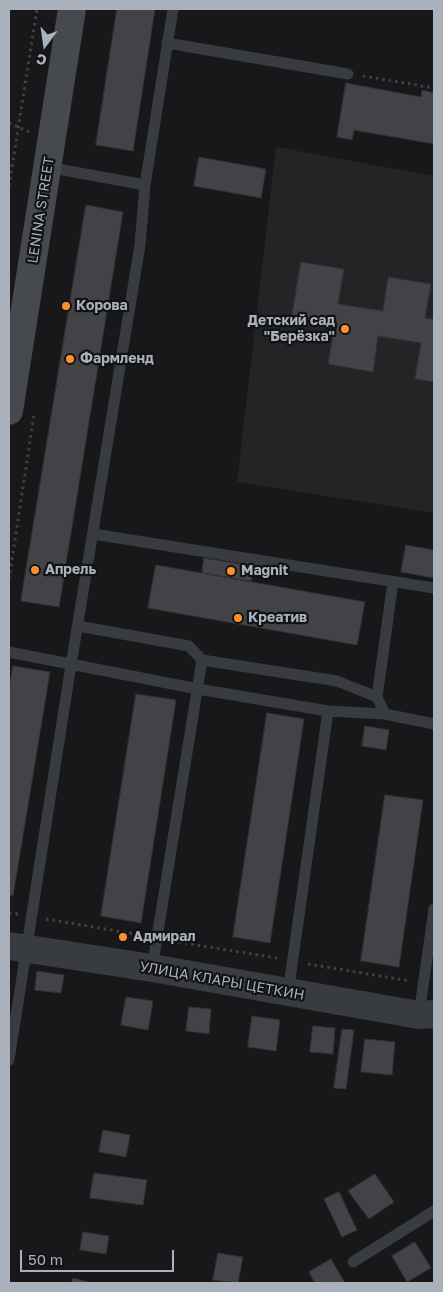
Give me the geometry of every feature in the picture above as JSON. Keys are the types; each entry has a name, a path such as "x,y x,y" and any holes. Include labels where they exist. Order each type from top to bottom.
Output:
{"main road":[{"name":"LENINA STREET","path":"9,411 72,9"}],"street":[{"name":"УЛИЦА КЛАРЫ ЦЕТКИН","path":"18,947 427,1015"}],"lane":[{"path":"9,1060 18,947 32,916 140,245 145,185 173,9"},
{"path":"167,43 348,74"},
{"path":"47,167 145,185"},
{"path":"93,534 434,588"},
{"path":"385,714 377,697 393,582"},
{"path":"78,626 189,646 202,660 338,681 377,697"},
{"path":"9,652 198,689 328,711 385,714 434,724"},
{"path":"152,968 202,660"},
{"path":"288,993 328,711"},
{"path":"427,1015 424,983 434,909"},
{"path":"354,1262 434,1211"}],"path":[{"path":"9,186 37,9"},
{"path":"348,74 434,88"},
{"path":"9,913 424,983"}],"shaded area":[{"name":"Детский сад \"Берёзка\"","path":"276,147 434,176 434,513 237,482"}],"building":[{"path":"117,9 155,9 133,151 96,145"},
{"path":"346,83 421,97 422,90 434,93 434,144 354,130 352,140 337,137"},
{"path":"199,157 266,169 261,198 194,186"},
{"path":"86,205 123,212 59,607 21,601"},
{"path":"301,262 344,269 338,304 383,311 388,277 431,284 425,318 434,319 434,382 415,379 421,343 378,336 373,372 328,364 334,329 291,322"},
{"path":"406,545 434,550 434,578 401,572"},
{"path":"204,558 254,566 251,581 202,573"},
{"path":"156,565 365,602 357,645 148,608"},
{"path":"13,666 50,672 13,896 9,895 9,690"},
{"path":"136,694 176,700 141,923 101,916"},
{"path":"267,713 304,719 270,943 233,937"},
{"path":"365,726 389,730 386,750 362,746"},
{"path":"385,795 423,800 399,967 361,961"},
{"path":"37,971 64,975 61,993 35,990"},
{"path":"126,997 153,1001 148,1030 121,1025"},
{"path":"189,1007 211,1009 209,1034 186,1031"},
{"path":"252,1016 280,1020 276,1051 248,1047"},
{"path":"313,1026 335,1028 333,1054 310,1052"},
{"path":"342,1029 354,1030 346,1089 334,1088"},
{"path":"365,1039 395,1042 392,1075 361,1072"},
{"path":"103,1130 130,1135 126,1157 99,1152"},
{"path":"94,1173 147,1180 143,1205 90,1198"},
{"path":"375,1174 394,1202 369,1219 348,1191"},
{"path":"339,1192 357,1230 342,1237 324,1199"},
{"path":"83,1232 109,1236 106,1254 80,1250"},
{"path":"415,1242 431,1268 407,1282 392,1256"},
{"path":"218,1253 243,1257 238,1283 213,1280"},
{"path":"331,1259 345,1283 315,1283 309,1272"},
{"path":"73,1278 92,1283 72,1283"}],"place":[{"name":"Корова","path":"66,306"},
{"name":"Детский сад \"Берёзка\"","path":"345,329"},
{"name":"Фармленд","path":"70,359"},
{"name":"Апрель","path":"35,570"},
{"name":"Magnit","path":"231,571"},
{"name":"Креатив","path":"238,618"},
{"name":"Адмирал","path":"123,937"}]}
